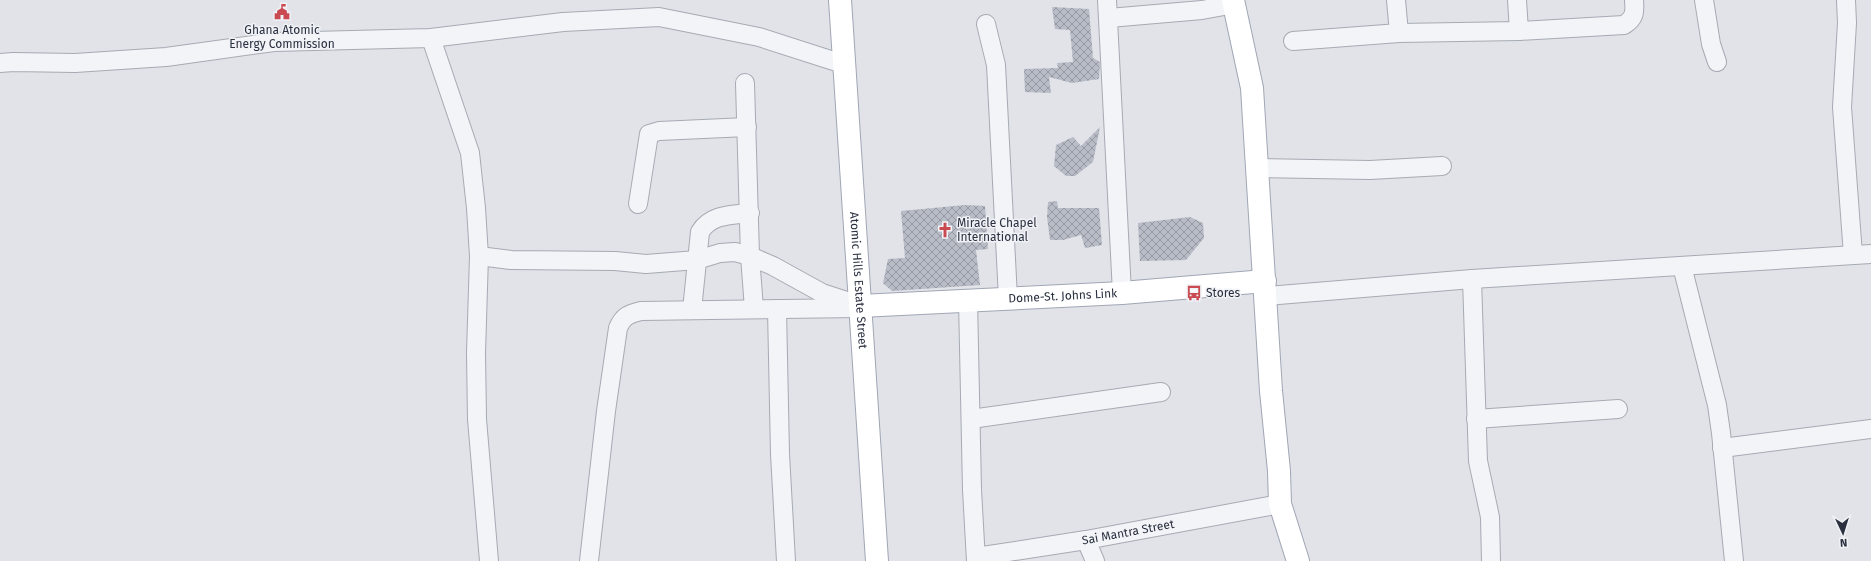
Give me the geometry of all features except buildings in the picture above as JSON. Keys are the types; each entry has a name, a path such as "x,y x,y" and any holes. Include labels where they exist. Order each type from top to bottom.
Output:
{"main road":[{"name":"Atomic Hills Estate Street","path":"840,0 843,64 877,561"},
{"path":"1234,2 1252,88 1271,391 1279,471 1280,504 1298,561"},
{"name":"Dome-St. Johns Link","path":"860,307 1008,298 1265,289"}],"street":[{"path":"1107,0 1122,293"},
{"path":"1396,0 1399,34"},
{"path":"1517,0 1519,31"},
{"path":"1293,41 1399,34 1519,31 1624,25 1632,20 1635,13 1634,0"},
{"path":"1704,0 1711,44 1716,62"},
{"path":"1846,0 1847,23 1842,107 1853,255"},
{"path":"1109,18 1202,10 1234,2"},
{"path":"0,64 13,62 74,64 166,58 274,42 431,38 563,22 659,17 759,37 843,64"},
{"path":"986,24 996,65 1008,298"},
{"path":"431,38 470,154 476,208 479,256 476,353 477,419 489,561"},
{"path":"745,83 750,213 750,256 754,309"},
{"path":"638,204 649,134 659,131 747,127"},
{"path":"1256,168 1370,170 1442,166"},
{"path":"692,310 700,232 707,222 717,217 750,213"},
{"path":"479,256 512,260 615,261 646,264 697,260 720,253 735,252 750,256 822,293 860,307"},
{"path":"1265,289 1472,279 1871,254"},
{"path":"1682,266 1717,405 1734,561"},
{"path":"1472,279 1478,461 1490,517 1491,561"},
{"path":"968,300 972,490 976,559"},
{"path":"590,561 606,411 621,320 625,316 641,311 860,307"},
{"path":"777,309 780,454 786,561"},
{"path":"971,420 1161,392"},
{"path":"1476,419 1618,409"},
{"path":"1722,448 1871,429"},
{"name":"Sai Mantra Street","path":"976,559 1280,504"},
{"path":"1086,540 1095,561"}],"place":[{"name":"Ghana Atomic Energy Commission","path":"282,12"},
{"name":"Miracle Chapel International","path":"945,230"},
{"name":"Stores","path":"1194,293"}]}
